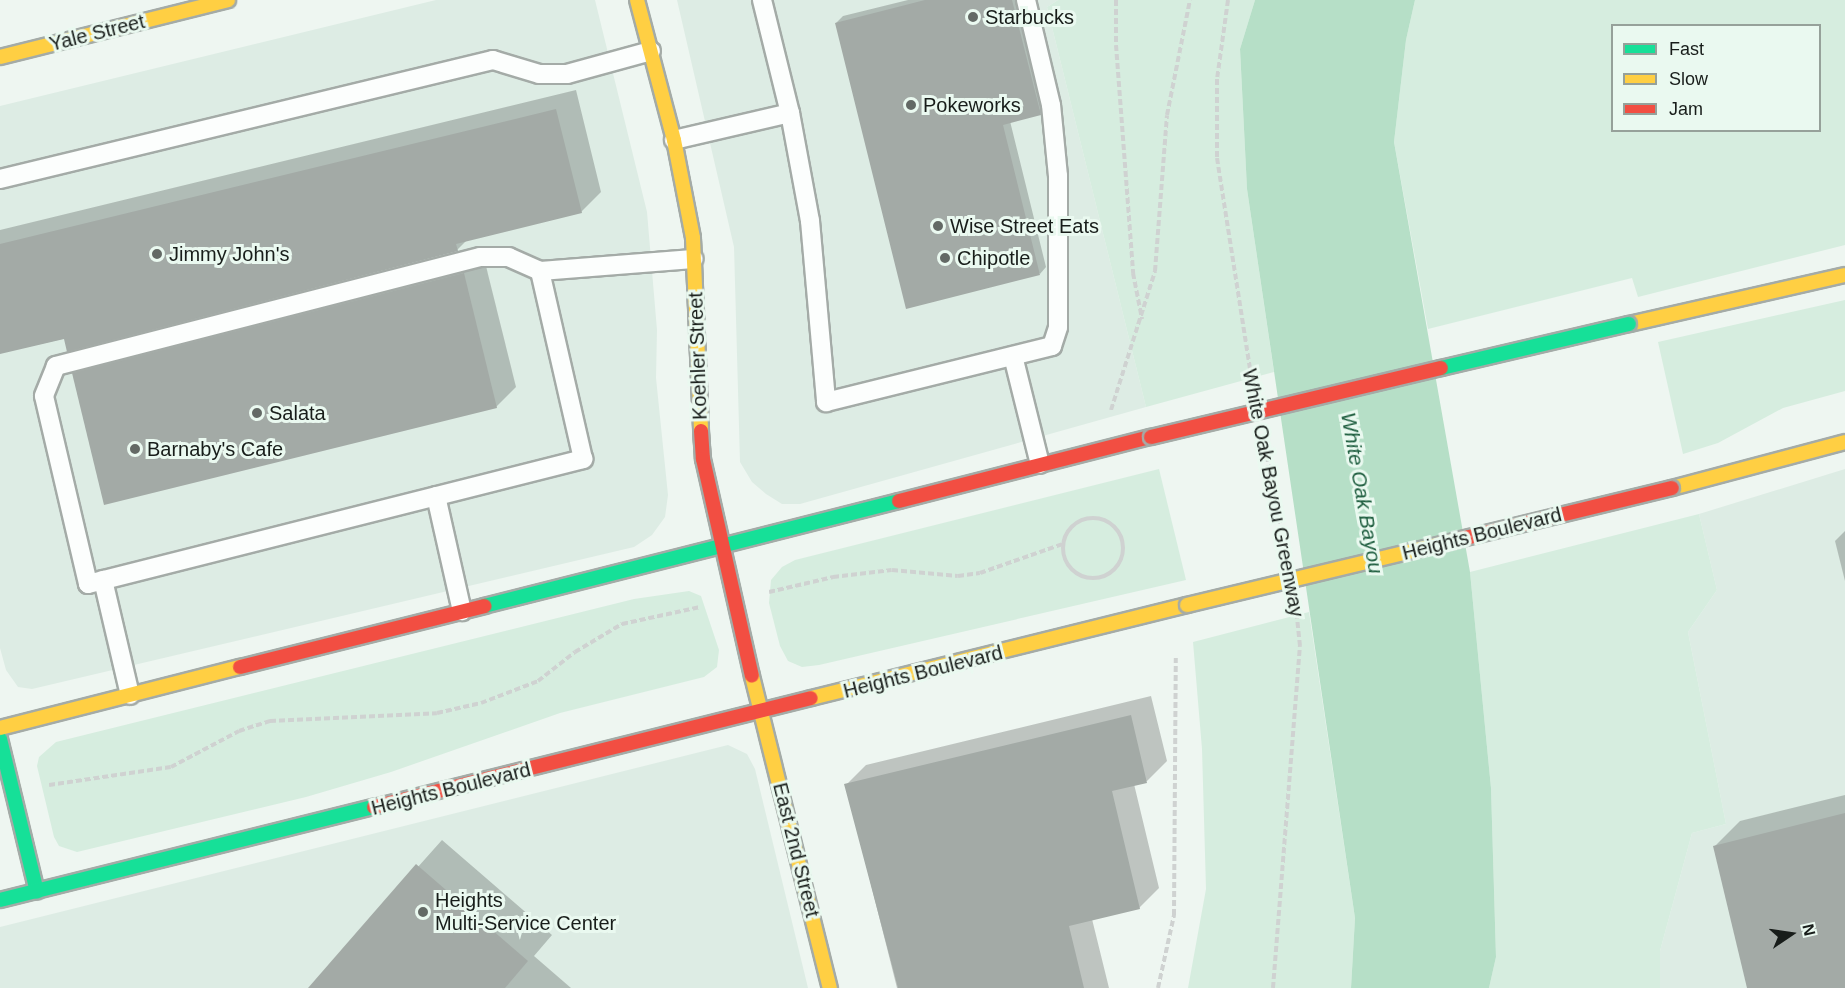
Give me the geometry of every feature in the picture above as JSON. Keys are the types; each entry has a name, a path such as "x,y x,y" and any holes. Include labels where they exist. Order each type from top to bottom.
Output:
{"main road":[{"name":"Yale Street","path":"0,57 228,0"},
{"name":"Koehler Street","path":"637,0 674,140 694,259 695,363 703,459 761,712"},
{"path":"0,728 1040,464 1845,275"},
{"name":"Heights Boulevard","path":"0,900 1187,605 1672,488 1845,442"},
{"name":"East 2nd Street","path":"761,712 830,988"},
{"path":"0,739 37,892"}],"lane":[{"path":"762,0 790,113 810,220 825,402 1052,346 1058,327 1058,176 1051,105 1026,0"},
{"path":"0,179 493,60 539,74 567,74 651,51"},
{"path":"674,140 790,113"},
{"path":"540,271 583,459 88,584 44,396 56,366 480,257 510,257 540,271 694,259"},
{"path":"1013,356 1040,464"},
{"path":"436,496 462,610"},
{"path":"103,580 130,695"}],"path":[{"path":"1116,0 1116,45 1132,273 1142,319"},
{"path":"1120,445 1110,409 1142,319 1155,271 1167,115 1190,0"},
{"name":"White Oak Bayou Greenway","path":"1228,0 1217,79 1217,158 1253,382"},
{"name":"White Oak Bayou Greenway","path":"1264,440 1286,555"},
{"path":"13,793 171,767 239,730 270,721 437,712 481,703 538,681 575,652 622,624 862,573 892,570 958,576 980,573 1063,544 1075,523 1097,518 1117,529 1124,552 1112,572 1089,578 1069,567 1063,544"},
{"name":"White Oak Bayou Greenway","path":"1273,988 1300,646 1296,612"},
{"path":"1158,988 1174,915 1176,658"}],"shaded area":[{"path":"436,0 595,0 647,212 657,330 656,378 668,495 665,517 652,535 634,547 32,689 18,687 6,670 0,648 0,106"},
{"path":"677,0 1058,0 1047,7 1146,407 800,504 782,504 752,482 740,462 734,247"},
{"path":"1058,0 1255,0 1240,49 1247,189 1274,372 1146,407 1047,7"},
{"path":"1415,0 1845,0 1845,245 1638,297 1632,278 1428,329 1394,142 1406,40"},
{"path":"1845,300 1845,391 1783,408 1718,443 1683,454 1658,342"},
{"path":"1159,469 1186,580 819,665 802,667 788,661 780,646 769,603 771,580 782,567 795,560"},
{"path":"1845,469 1845,988 1660,988 1660,951 1692,833 1726,824 1688,632 1717,590 1699,514"},
{"path":"1699,514 1717,590 1688,632 1726,824 1692,833 1660,951 1660,988 1489,988 1496,957 1491,788 1470,572"},
{"path":"689,591 701,596 719,650 717,667 704,677 560,713 391,772 306,797 77,852 59,846 54,837 37,766 39,757 56,742 634,599"},
{"path":"1309,612 1355,918 1351,988 1188,988 1206,889 1202,749 1193,642"},
{"path":"728,745 747,754 755,769 808,988 0,988 0,927"}],"water":[{"name":"White Oak Bayou","path":"1255,0 1415,0 1406,40 1394,142 1470,572 1491,788 1496,957 1489,988 1351,988 1355,918 1247,189 1240,49"}],"building":[{"path":"925,0 1012,0 1041,115 1003,125 1040,275 906,309 835,23"},
{"path":"556,109 582,213 456,244 458,251 67,352 64,339 0,354 0,244"},
{"path":"464,273 497,408 104,505 72,373"},
{"path":"1131,715 1147,783 1112,791 1140,909 1069,926 1084,988 898,988 844,784"},
{"path":"1845,813 1845,988 1747,988 1713,846"},
{"name":"Heights Multi-Service Center","path":"416,864 528,961 505,988 308,988"}],"traffic: fast":[{"path":"1441,368 1629,324"},
{"path":"484,606 899,501"},
{"path":"0,739 37,892"},
{"path":"0,900 374,807"}],"traffic: slow":[{"path":"0,57 228,0"},
{"path":"637,0 674,140 693,238 701,431"},
{"path":"1629,324 1845,275"},
{"path":"1672,488 1845,442"},
{"path":"1187,605 1457,540"},
{"path":"811,698 1187,605"},
{"path":"0,728 240,667"},
{"path":"752,676 830,988"}],"traffic: jam":[{"path":"1151,437 1441,368"},
{"path":"701,431 703,459 752,676"},
{"path":"899,501 1151,437"},
{"path":"1457,540 1672,488"},
{"path":"240,667 484,606"},
{"path":"374,807 811,698"}],"place":[{"name":"Starbucks","path":"973,17"},
{"name":"Pokeworks","path":"911,105"},
{"name":"Wise Street Eats","path":"938,226"},
{"name":"Jimmy John's","path":"157,254"},
{"name":"Chipotle","path":"945,258"},
{"name":"Salata","path":"257,413"},
{"name":"Barnaby's Cafe","path":"135,449"},
{"name":"Heights Multi-Service Center","path":"423,912"}]}
